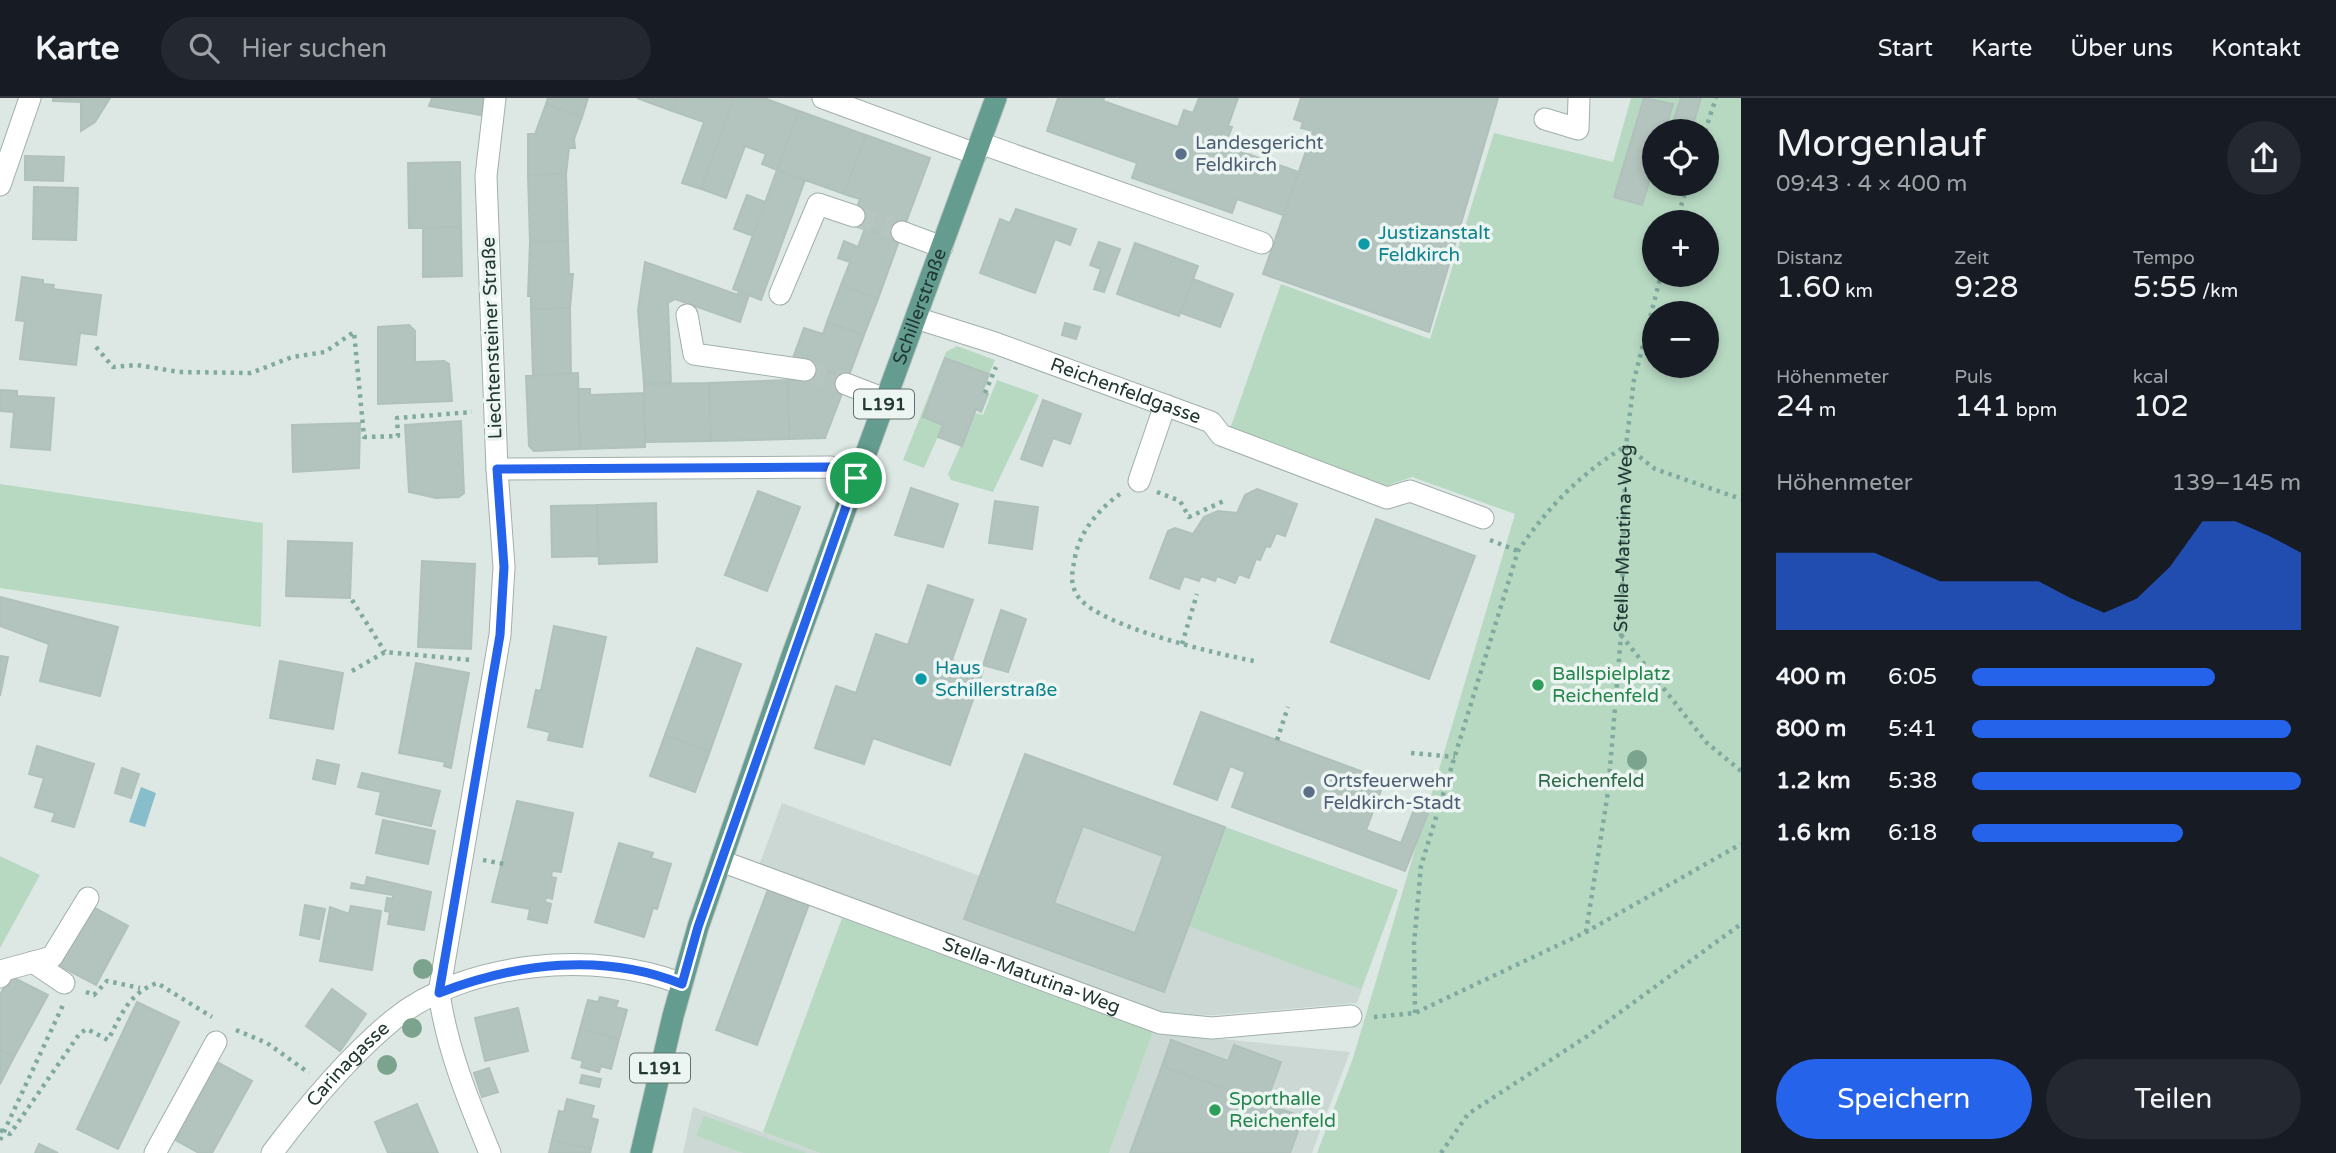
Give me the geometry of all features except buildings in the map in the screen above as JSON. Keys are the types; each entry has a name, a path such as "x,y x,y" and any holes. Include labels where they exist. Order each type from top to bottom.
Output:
{"main road":[{"name":"Schillerstraße","path":"641,1153 682,984 721,862 856,478 996,98"}],"street":[{"path":"0,185 9,128 30,98"},
{"name":"Liechtensteiner Straße","path":"490,1153 460,1081 443,1024 439,993 500,635 504,567 497,469 485,176 495,98"},
{"path":"823,98 1262,243"},
{"path":"1545,118 1578,129 1579,98"},
{"path":"780,294 818,204 854,216"},
{"path":"902,232 942,247"},
{"path":"687,315 694,354 805,370"},
{"name":"Reichenfeldgasse","path":"916,318 995,343 1212,422 1221,435 1387,498 1410,491 1483,518"},
{"path":"846,384 885,399"},
{"path":"1139,481 1165,405"},
{"path":"497,469 831,467 856,478"},
{"name":"Stella-Matutina-Weg","path":"721,862 1160,1023 1212,1028 1351,1016"},
{"path":"0,977 4,970 52,957 89,898"},
{"path":"33,962 65,991"},
{"name":"Carinagasse","path":"272,1153 327,1085 395,1018 439,993 471,980 545,965 615,966 650,971 682,984"},
{"path":"155,1153 216,1042"}],"path":[{"path":"1709,119 1716,98"},
{"name":"Stella-Matutina-Weg","path":"1586,932 1608,792 1621,635 1626,446 1634,380 1658,287"},
{"path":"96,347 113,367 137,365 179,372 251,373 292,357 325,352 354,332 364,437 398,436 397,418 476,412"},
{"path":"985,393 989,385"},
{"path":"1415,1013 1415,944 1421,866 1518,551 1543,514 1600,461 1626,446 1655,469 1741,499"},
{"path":"1226,500 1189,517 1180,501 1139,481 1106,504 1089,524 1076,551 1071,582 1080,600 1107,616 1202,651 1254,661"},
{"path":"1182,644 1197,594"},
{"path":"352,600 385,652"},
{"path":"1621,635 1707,743 1741,771"},
{"path":"352,671 385,652 483,661"},
{"path":"1277,740 1288,707"},
{"path":"1411,753 1455,757"},
{"path":"1351,1016 1386,1018 1415,1013 1586,932 1741,844"},
{"path":"475,859 504,864"},
{"path":"1441,1153 1468,1114 1646,995 1741,924"},
{"path":"2,1130 10,1134 80,1033 87,1029 94,1030 108,1040 130,999 141,988 107,981"},
{"path":"0,1140 2,1130 65,991"},
{"path":"285,1055 303,1069"}],"shaded area":[{"path":"1025,754 1398,890 1357,1003 1216,1015 1166,1016 758,868 782,803 980,876"},
{"path":"1153,1032 1350,1052 1312,1153 1109,1153"},
{"path":"693,1107 820,1153 683,1153"}],"green space":[{"name":"Reichenfeld","path":"1631,98 1741,98 1741,1153 1317,1153 1353,1058 1515,514 1412,477 1386,486 1230,429 1281,284 1430,339 1494,133 1613,162"},
{"path":"957,346 995,360 989,374 944,358 923,417 943,425 924,468 903,460 946,352"},
{"path":"997,380 1039,395 993,492 951,480 948,474 975,413 983,415"},
{"path":"0,484 263,523 261,627 0,588"},
{"path":"1225,827 1398,890 1361,989 1188,926"},
{"path":"0,856 40,875 0,948"},
{"path":"842,918 1153,1032 1109,1153 820,1153 763,1132"},
{"path":"704,1116 807,1153 744,1153 696,1136"}],"water":[{"path":"141,787 156,793 145,827 129,822"}],"tunnel":[{"path":"854,216 902,232"},
{"path":"805,370 846,384"}],"place":[{"name":"Landesgericht Feldkirch","path":"1181,154"},
{"name":"Justizanstalt Feldkirch","path":"1364,244"},
{"name":"Haus Schillerstraße","path":"921,679"},
{"name":"Ballspielplatz Reichenfeld","path":"1538,685"},
{"name":"Ortsfeuerwehr Feldkirch-Stadt","path":"1309,792"},
{"name":"Sporthalle Reichenfeld","path":"1215,1110"}],"route":[{"path":"800,466 831,467 856,478 698,927 682,984 650,971 615,966 545,965 471,980 439,993 460,855 490,703 500,635 504,567 497,469 800,466"}]}
